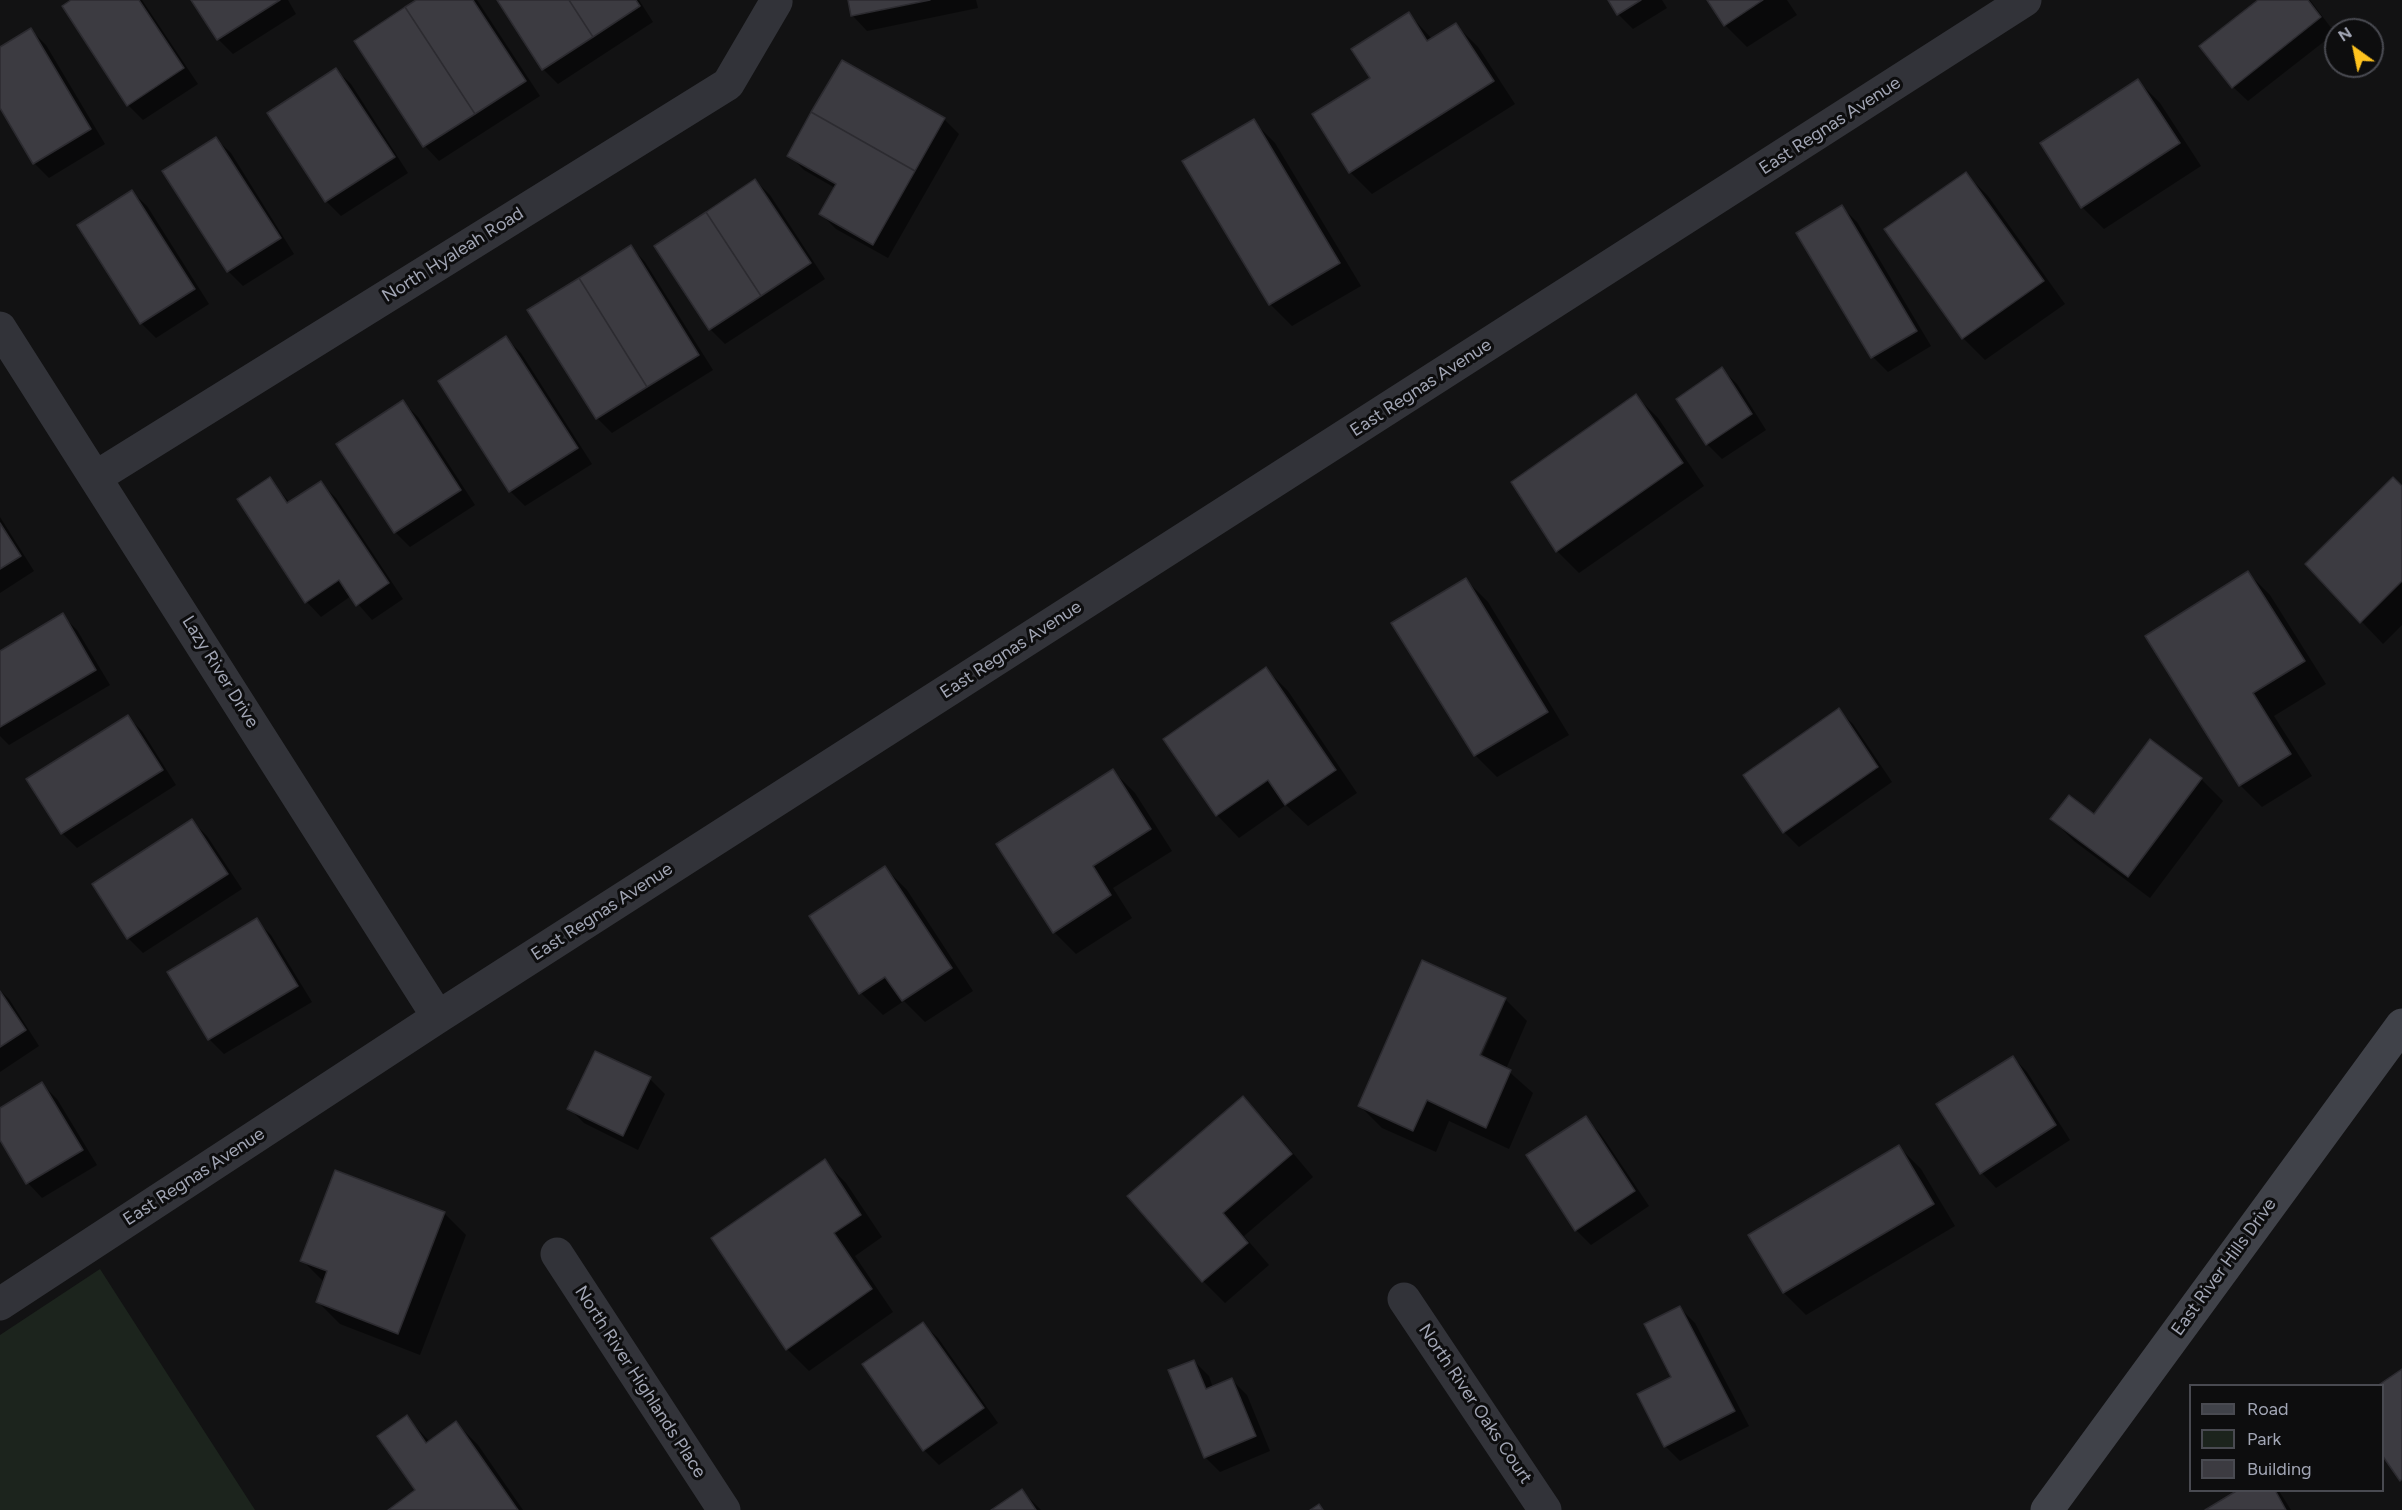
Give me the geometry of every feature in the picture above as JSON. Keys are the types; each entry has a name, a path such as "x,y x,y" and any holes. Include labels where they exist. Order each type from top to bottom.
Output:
{"street":[{"name":"North Hyaleah Road","path":"96,477 728,84 776,2 775,0"},
{"name":"East Regnas Avenue","path":"0,1304 438,1017 2011,4"},
{"name":"Lazy River Drive","path":"0,328 438,1017"},
{"name":"East River Hills Drive","path":"2047,1510 2402,1025"},
{"name":"North River Highlands Place","path":"557,1254 724,1510"},
{"name":"North River Oaks Court","path":"1404,1299 1545,1510"}],"green space":[{"path":"100,1269 255,1510 0,1510 0,1335"}],"building":[{"path":"71,0 139,0 184,68 127,106 62,6"},
{"path":"191,0 280,0 217,40"},
{"path":"416,0 473,0 526,81 475,114 405,7"},
{"path":"497,0 569,0 593,37 542,70"},
{"path":"569,0 636,0 640,6 593,37"},
{"path":"848,0 930,0 851,16"},
{"path":"1608,0 1641,0 1617,15"},
{"path":"1707,0 1763,0 1724,26"},
{"path":"2258,0 2308,0 2321,17 2232,88 2199,46"},
{"path":"405,7 475,114 423,147 354,41"},
{"path":"1409,12 1427,41 1456,23 1494,81 1349,173 1312,114 1370,78 1351,49"},
{"path":"31,28 91,129 33,164 0,108 0,47"},
{"path":"842,60 945,118 915,171 811,112"},
{"path":"336,68 395,157 325,202 267,113"},
{"path":"2138,79 2180,143 2081,208 2040,143"},
{"path":"811,112 915,171 873,245 819,214 836,184 787,156"},
{"path":"1254,119 1340,263 1269,305 1182,161"},
{"path":"216,137 281,238 227,272 162,171"},
{"path":"1966,172 2044,281 1962,339 1884,229"},
{"path":"755,179 811,263 761,296 706,212"},
{"path":"132,190 195,289 140,324 77,225"},
{"path":"1842,205 1917,331 1871,358 1796,233"},
{"path":"706,212 761,296 709,330 654,246"},
{"path":"631,245 699,355 647,387 579,278"},
{"path":"579,278 647,387 596,419 527,310"},
{"path":"506,336 578,448 509,492 438,381"},
{"path":"1722,367 1752,414 1706,445 1676,399"},
{"path":"1636,394 1683,463 1556,552 1511,482"},
{"path":"403,400 461,490 394,533 336,444"},
{"path":"270,477 287,503 321,481 389,583 356,606 339,580 305,603 237,499"},
{"path":"2393,477 2402,486 2402,581 2360,623 2305,564"},
{"path":"0,523 21,556 0,569"},
{"path":"2248,571 2305,661 2253,693 2291,754 2239,786 2145,636"},
{"path":"1466,578 1548,712 1474,756 1391,623"},
{"path":"63,613 96,670 0,727 0,651"},
{"path":"1266,667 1336,770 1285,805 1268,780 1216,816 1163,739"},
{"path":"1839,708 1878,767 1783,833 1743,775"},
{"path":"128,715 163,770 61,834 26,779"},
{"path":"2150,739 2202,778 2128,877 2050,819 2069,795 2094,814"},
{"path":"1113,769 1151,829 1093,866 1111,895 1053,933 996,844"},
{"path":"192,819 228,874 127,939 92,884"},
{"path":"885,866 952,968 902,1001 885,977 859,994 809,916"},
{"path":"257,918 298,986 208,1040 167,972"},
{"path":"1422,960 1506,998 1480,1055 1511,1070 1486,1128 1427,1100 1413,1131 1358,1106"},
{"path":"0,991 26,1030 0,1047"},
{"path":"595,1051 651,1077 623,1136 567,1109"},
{"path":"2013,1056 2056,1125 1980,1174 1936,1104"},
{"path":"42,1082 83,1150 26,1184 0,1140 0,1108"},
{"path":"1243,1096 1292,1154 1223,1213 1248,1243 1202,1282 1127,1196"},
{"path":"1586,1116 1635,1191 1575,1231 1526,1155"},
{"path":"1899,1145 1934,1204 1783,1293 1748,1235"},
{"path":"825,1159 861,1215 834,1233 872,1289 786,1350 711,1238"},
{"path":"335,1170 445,1212 398,1334 316,1302 327,1271 300,1261"},
{"path":"1680,1306 1735,1411 1664,1447 1637,1394 1671,1377 1644,1324"},
{"path":"923,1322 984,1408 923,1451 862,1364"},
{"path":"1194,1360 1206,1389 1232,1378 1256,1436 1204,1458 1168,1370"},
{"path":"2402,1369 2402,1479 2400,1481 2384,1458 2384,1384 2380,1384"},
{"path":"407,1415 426,1443 456,1421 518,1510 388,1510 415,1490 377,1436"},
{"path":"1022,1489 1036,1510 991,1510"},
{"path":"2235,1492 2276,1492 2286,1510 2205,1510"},
{"path":"1319,1504 1323,1510 1310,1510"}]}
